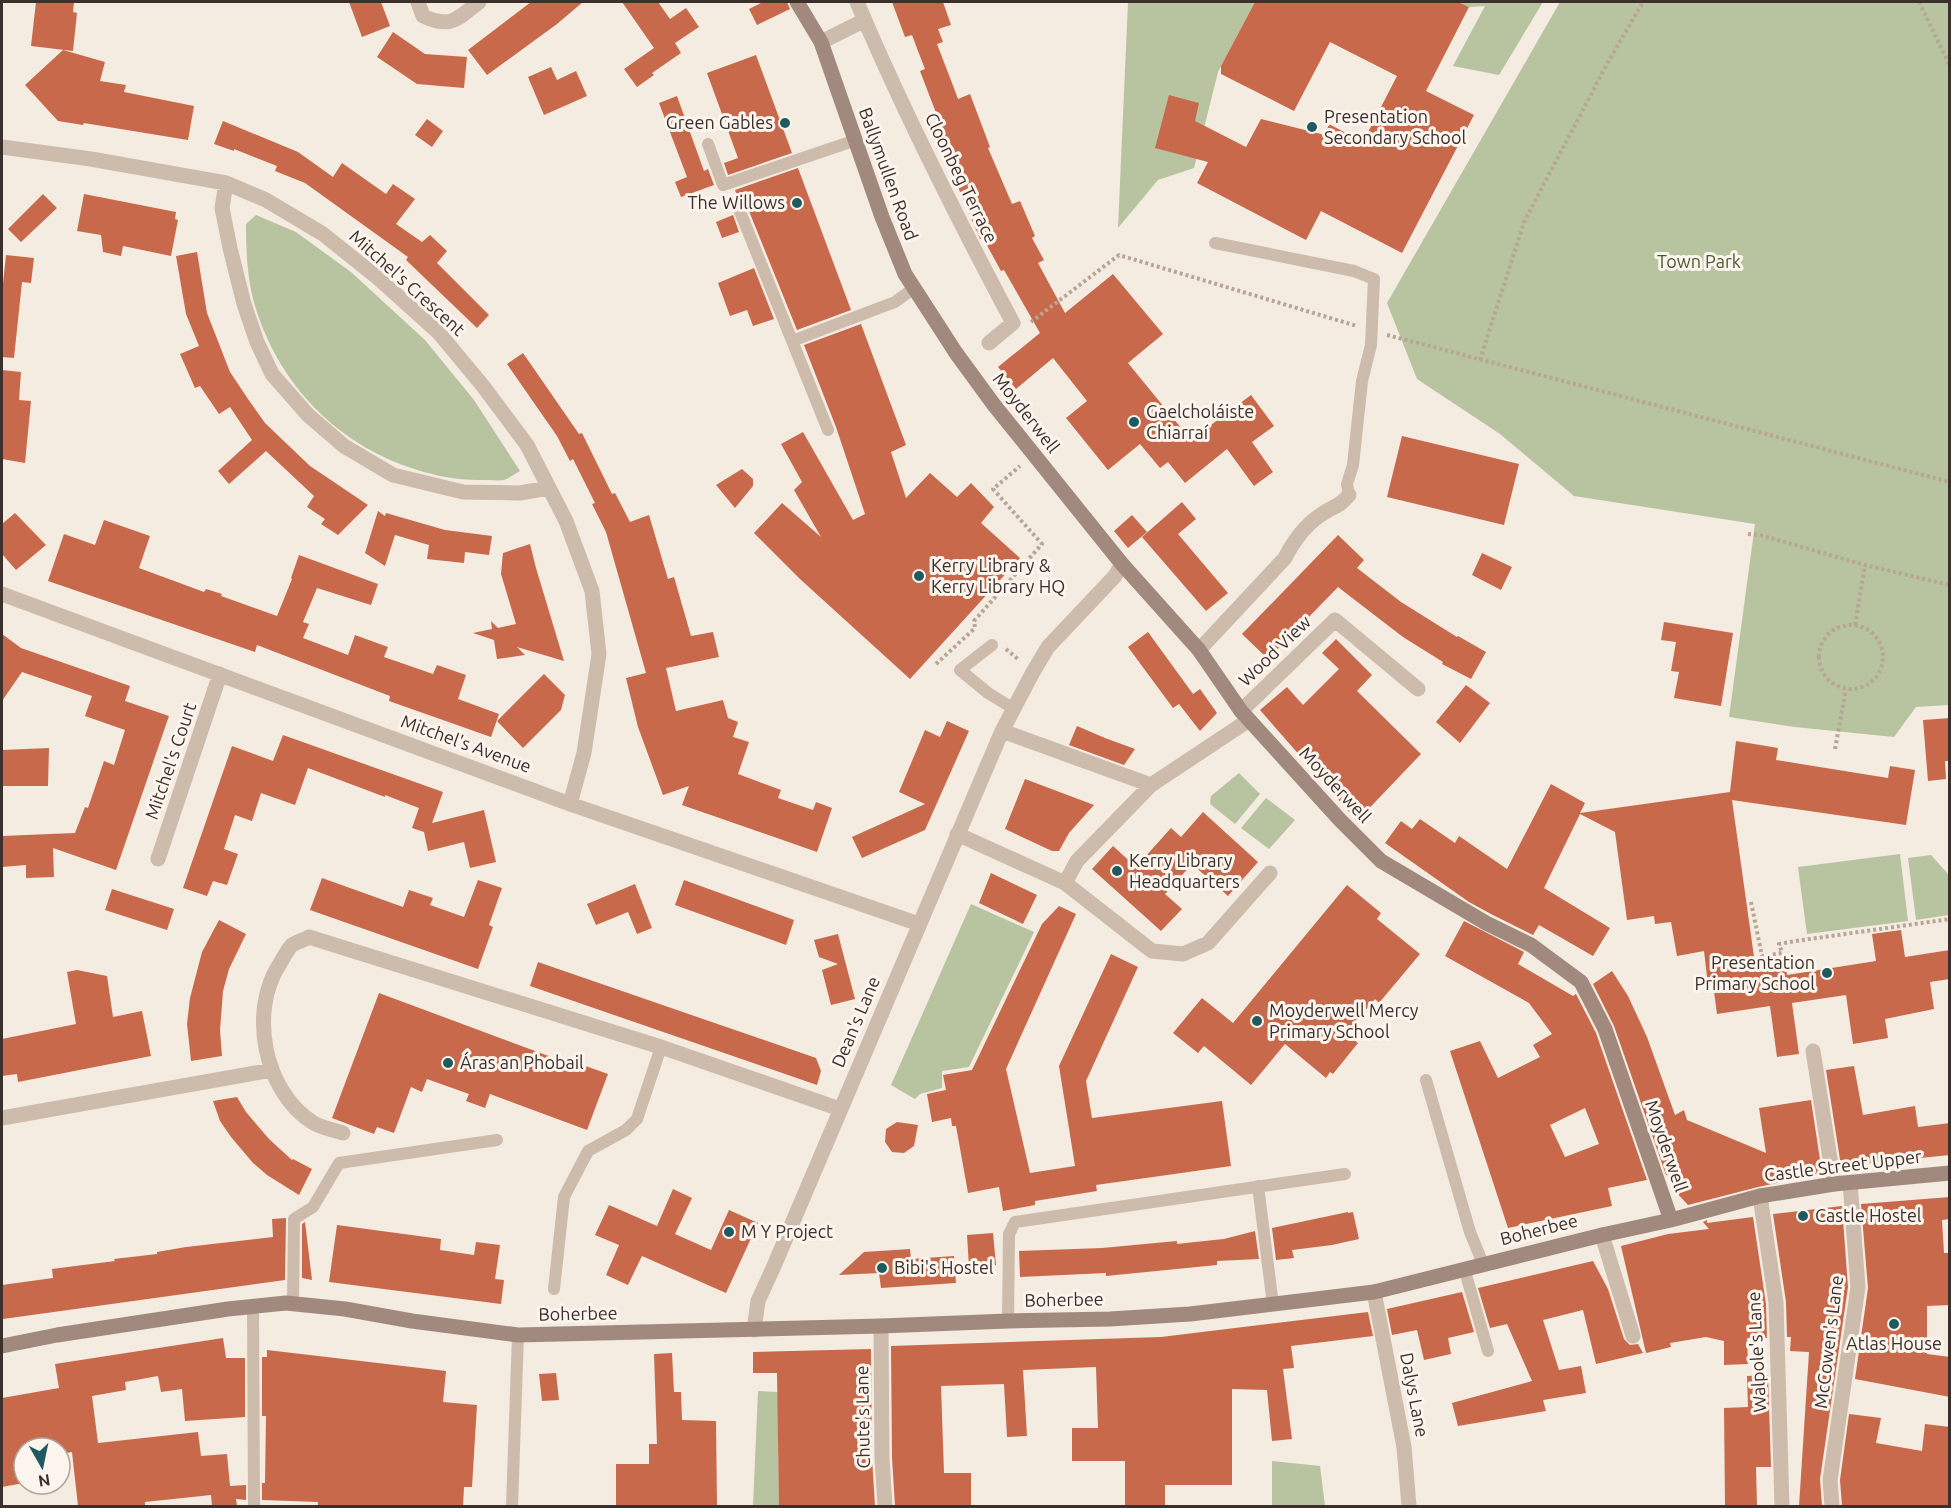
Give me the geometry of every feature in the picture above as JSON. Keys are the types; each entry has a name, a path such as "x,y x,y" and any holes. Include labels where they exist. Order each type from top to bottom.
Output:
{"main road":[{"name":"Ballymullen Road","path":"797,2 821,42 831,76 904,274 956,353"},
{"name":"Moyderwell","path":"956,353 994,405 1122,564 1199,650 1245,715 1340,820 1381,861 1486,923 1531,945 1581,982 1605,1029 1671,1220"},
{"name":"Castle Street Upper","path":"1602,1235 1671,1220 1760,1196 1850,1182 1950,1173"},
{"name":"Boherbee","path":"2,1346 57,1335 253,1306 293,1304 345,1309 412,1321 518,1335 1110,1319 1190,1314 1374,1292 1602,1235"}],"street":[{"path":"418,2 423,16 439,23 456,20 479,2"},
{"name":"Cloonbeg Terrace","path":"856,2 960,224 1013,323 989,343"},
{"path":"821,42 865,20"},
{"name":"Mitchel's Crescent","path":"2,147 91,159 226,183 266,200 323,234 378,278 439,333 527,445 566,521 592,591 599,654 584,753 570,804"},
{"path":"226,183 222,208 244,304 257,342 272,374 308,415 344,446 393,476 463,492 520,493 548,488"},
{"path":"1199,650 1285,558 1292,543 1304,529 1320,515 1340,506 1349,495"},
{"name":"Dean's Lane","path":"754,1330 758,1301 1002,731 1048,647 1115,576 1122,564"},
{"name":"Mitchel's Avenue","path":"2,594 570,804 919,924"},
{"name":"Wood View","path":"1245,715 1335,620 1418,690"},
{"name":"Mitchel's Court","path":"158,859 220,674"},
{"path":"1065,883 1077,861 1151,785 1245,715"},
{"path":"1002,731 1151,785"},
{"path":"957,834 1065,883 1152,951 1183,954 1208,944 1270,873"},
{"path":"343,1133 313,1123 286,1098 272,1070 266,1046 264,1000 274,973 291,946 309,937 661,1047 840,1109"},
{"path":"1813,1051 1834,1184"},
{"path":"2,1118 272,1070"},
{"name":"McCowen's Lane","path":"1832,1506 1830,1480 1858,1287 1850,1182"},
{"name":"Walpole's Lane","path":"1760,1196 1776,1303 1782,1506"},
{"path":"1602,1235 1633,1336"},
{"name":"Dalys Lane","path":"1374,1292 1404,1447 1409,1506"},
{"name":"Chute's Lane","path":"881,1326 882,1458 885,1506"}],"lane":[{"path":"708,144 723,185 856,140"},
{"path":"739,209 828,430"},
{"path":"1215,243 1354,271 1374,279 1369,358 1362,381 1353,465 1347,484 1349,495"},
{"path":"792,341 895,302 914,288"},
{"path":"992,645 960,670 988,693 1014,709"},
{"path":"554,1289 564,1197 588,1151 626,1130 636,1119 661,1047"},
{"path":"1426,1080 1470,1232 1483,1264"},
{"path":"293,1304 294,1219 313,1207 339,1163 496,1140"},
{"path":"1008,1321 1009,1234 1015,1222 1345,1174"},
{"path":"1258,1186 1273,1305"},
{"path":"1464,1269 1488,1351"},
{"path":"253,1306 254,1506"},
{"path":"512,1506 518,1335"}],"path":[{"path":"1480,360 1524,222 1608,62 1643,2"},
{"path":"1919,2 1950,66"},
{"path":"1023,328 1119,255 1372,331 1950,482"},
{"path":"936,664 975,628 974,621 1042,544 993,489 1034,454"},
{"path":"1748,534 1760,535 1865,565 1950,585"},
{"path":"1855,625 1865,565"},
{"path":"1845,625 1855,625 1865,628 1879,642 1882,662 1874,680 1856,689 1846,689 1836,686 1822,672 1819,652 1828,635 1845,625"},
{"path":"1835,750 1846,689"},
{"path":"1751,902 1762,956 1782,953 1779,944 1787,942 1950,919"}],"green space":[{"path":"1128,2 1255,2 1218,72 1194,168 1158,180 1118,228"},
{"path":"1458,2 1543,2 1499,75 1453,66 1485,6 1469,7"},
{"name":"Town Park","path":"1560,2 1949,2 1949,705 1916,707 1894,737 1795,727 1729,717 1755,524 1574,496 1500,434 1417,379 1387,303"},
{"path":"256,215 296,232 351,272 425,340 474,400 520,471 500,480 459,479 432,474 372,451 345,434 321,414 300,391 282,365 267,337 255,306 250,286 246,224"},
{"path":"1239,773 1260,794 1235,824 1210,804 1211,796"},
{"path":"1266,798 1295,820 1269,849 1241,828"},
{"path":"1900,854 1908,921 1807,934 1798,867"},
{"path":"1931,855 1949,875 1949,915 1916,920 1908,858"},
{"path":"971,904 1034,932 969,1067 942,1071 942,1088 920,1094 915,1099 891,1085"},
{"path":"758,1391 778,1392 779,1506 753,1506"},
{"path":"1272,1461 1320,1466 1325,1506 1272,1506"}],"building":[{"path":"36,2 74,2 73,12 77,13 73,51 31,46"},
{"path":"349,2 381,2 390,26 362,37"},
{"path":"531,2 583,2 487,75 468,50"},
{"path":"622,2 658,2 670,19 686,8 699,27 675,43 681,53 652,73 654,75 637,87 624,69 654,48"},
{"path":"763,2 787,2 790,9 757,25 749,9"},
{"path":"892,2 943,2 951,25 938,29 943,42 937,44 958,99 970,94 990,147 988,148 1012,204 1020,201 1035,236 1032,238 1044,260 1038,263 1065,313 1113,274 1163,334 1128,363 1191,440 1251,395 1274,426 1252,442 1273,472 1254,486 1227,449 1185,483 1168,462 1160,468 1140,444 1108,470 1066,418 1087,401 1053,358 1016,389 998,367 1040,333 1004,270 1001,271 983,238 980,239 955,180 961,178 920,71 925,69 912,35 905,37"},
{"name":"Presentation Secondary School","path":"1255,2 1458,2 1469,7 1426,91 1474,115 1402,253 1321,211 1306,240 1197,183 1208,162 1155,148 1169,95 1199,103 1195,121 1246,147 1261,119 1325,135 1329,124 1363,142 1397,76 1330,42 1294,111 1221,74 1221,66"},
{"path":"393,32 425,54 467,57 464,88 417,84 377,57"},
{"path":"63,50 105,62 100,81 126,85 124,92 194,106 188,140 58,121 25,85"},
{"path":"756,55 792,153 728,175 724,163 738,158 707,73"},
{"path":"551,67 557,80 576,71 587,96 544,115 528,77"},
{"path":"677,96 704,171 708,169 714,185 681,197 675,182 687,177 659,103"},
{"path":"427,119 443,131 432,147 415,135"},
{"path":"223,121 298,152 333,177 342,163 386,194 393,184 415,199 396,224 422,242 430,235 447,251 437,263 489,315 477,328 406,260 408,257 305,183 275,171 277,166 234,149 234,151 214,144"},
{"path":"798,168 851,310 797,330 747,206 739,201 735,190"},
{"path":"43,194 57,208 21,242 8,229"},
{"path":"84,194 176,212 175,219 178,220 171,256 123,246 121,256 103,252 101,235 77,231"},
{"path":"733,215 739,232 722,238 716,222"},
{"path":"197,252 207,313 230,372 248,399 265,423 310,466 368,505 338,535 321,524 325,519 307,507 314,496 266,451 229,484 218,471 252,440 230,407 219,414 200,386 195,388 180,354 199,346 186,314 176,256"},
{"path":"6,255 34,258 31,283 22,282 14,358 2,357 2,293"},
{"path":"754,268 774,319 753,326 747,310 730,316 718,283"},
{"path":"861,324 906,445 891,452 906,498 930,473 957,497 971,483 994,507 981,523 1020,558 910,679 800,579 754,533 782,503 821,537 794,490 802,482 781,444 803,432 853,520 865,514 836,427 804,345"},
{"path":"523,353 579,434 582,433 612,494 615,493 630,522 649,515 668,579 674,577 691,636 713,632 719,657 666,668 676,711 723,700 728,718 738,722 733,737 749,742 738,774 781,790 778,798 813,810 816,802 832,808 817,852 682,805 689,786 663,795 638,727 626,678 646,673 606,532 592,504 595,503 573,459 570,461 557,436 507,364"},
{"path":"2,370 21,372 19,400 31,401 25,463 2,459"},
{"path":"1402,436 1519,464 1504,525 1387,497"},
{"path":"742,469 753,479 753,486 735,508 716,485"},
{"path":"1182,502 1196,519 1178,534 1228,593 1206,611 1142,537"},
{"path":"378,511 385,516 386,513 445,530 492,536 489,555 465,552 464,563 427,559 429,545 395,535 385,566 365,553"},
{"path":"15,513 46,545 16,570 2,554 2,524"},
{"path":"1132,515 1147,532 1128,548 1114,531"},
{"path":"104,520 150,536 139,568 204,592 206,589 222,594 221,596 277,616 299,555 378,584 371,605 317,588 303,622 309,624 303,638 348,655 355,635 388,647 384,657 433,674 437,665 466,675 458,699 499,714 491,737 389,701 390,696 257,645 255,652 48,581 64,534 95,545"},
{"path":"1338,535 1364,560 1357,568 1401,602 1486,652 1471,679 1442,664 1443,662 1403,637 1338,587 1268,659 1242,634"},
{"path":"530,544 564,661 517,647 525,655 497,659 494,640 473,633 492,629 491,621 498,628 516,624 501,574 503,553"},
{"path":"1482,553 1512,567 1501,590 1472,575"},
{"path":"1664,622 1733,633 1721,706 1674,698 1679,672 1671,671 1676,642 1661,640"},
{"path":"1148,632 1193,694 1200,689 1217,713 1200,731 1179,704 1173,708 1128,647"},
{"path":"2,634 21,648 130,686 125,701 169,716 116,870 53,848 54,877 26,878 26,865 2,867 2,836 75,833 85,807 88,808 104,761 114,765 125,730 85,716 92,696 22,672 2,701"},
{"path":"1336,639 1372,675 1357,691 1421,754 1357,821 1260,710 1287,687 1303,705 1339,669 1322,653"},
{"path":"544,674 565,695 561,710 523,748 497,721"},
{"path":"1466,685 1490,703 1460,743 1436,722"},
{"path":"1950,718 1950,761 1945,761 1946,779 1928,781 1923,720"},
{"path":"947,721 969,731 925,830 862,858 852,837 925,804 899,792 925,730 940,737"},
{"path":"1077,726 1135,749 1124,765 1069,745"},
{"path":"283,735 443,792 432,823 484,810 496,862 470,868 464,842 428,851 424,832 412,828 419,808 308,768 295,805 261,793 252,821 235,815 224,849 238,854 227,885 213,881 207,896 183,888 232,746 273,761"},
{"path":"1736,741 1778,748 1776,760 1888,778 1890,766 1915,770 1906,825 1732,800 1755,964 1785,960 1787,975 1876,961 1872,934 1901,930 1905,957 1950,950 1950,979 1930,982 1934,1009 1885,1019 1888,1038 1853,1044 1846,995 1792,1003 1799,1054 1777,1057 1770,1006 1717,1014 1713,984 1708,985 1704,951 1677,956 1671,922 1655,924 1654,916 1627,920 1615,832 1580,814 1544,888 1610,928 1593,956 1539,925 1533,935 1491,914 1469,902 1385,843 1401,821 1412,829 1420,819 1455,843 1459,836 1507,869 1551,784 1585,803 1580,813 1730,792"},
{"path":"49,748 48,786 2,786 2,750"},
{"path":"1025,779 1094,805 1069,833 1059,851 1052,851 1005,829"},
{"name":"Kerry Library Headquarters","path":"1203,812 1258,862 1228,896 1192,864 1165,894 1182,909 1161,931 1092,869 1113,846 1136,867 1171,828 1181,837"},
{"path":"991,873 1037,895 1023,924 979,903"},
{"path":"322,878 403,907 409,890 433,898 430,905 464,917 478,880 502,888 489,925 493,927 478,969 310,910"},
{"path":"684,880 794,920 786,945 675,905"},
{"path":"635,884 652,928 637,934 628,912 596,925 587,904"},
{"path":"1347,885 1381,913 1377,919 1420,954 1379,1003 1375,999 1346,1033 1358,1043 1333,1074 1330,1072 1326,1078 1285,1044 1251,1085 1204,1046 1198,1053 1173,1033 1202,998 1233,1023"},
{"path":"112,889 174,909 167,930 105,910"},
{"path":"1059,906 1076,914 1006,1069 1030,1173 1075,1166 1059,1066 1111,954 1138,967 1086,1081 1092,1118 1222,1101 1231,1166 1096,1185 1097,1191 1035,1201 1035,1205 1003,1211 999,1187 968,1193 956,1126 952,1126 951,1118 932,1122 927,1094 946,1090 943,1075 972,1070 1042,924"},
{"path":"219,920 246,934 229,969 223,991 220,1030 222,1056 191,1061 187,1024 190,998 202,952"},
{"path":"1464,921 1524,952 1518,964 1573,996 1576,994 1596,1033 1647,1180 1608,1188 1612,1206 1508,1228 1450,1051 1480,1041 1498,1078 1540,1057 1533,1045 1552,1034 1529,1003 1445,956","holes":["1585,1108 1599,1144 1565,1157 1550,1125"]},
{"path":"838,934 855,999 831,1005 822,970 838,964 819,957 814,940"},
{"path":"538,962 816,1058 821,1071 817,1085 530,986"},
{"path":"77,970 107,976 113,1017 142,1011 151,1056 18,1082 17,1074 2,1076 2,1039 76,1024 67,972"},
{"path":"1612,971 1628,996 1647,1037 1675,1115 1684,1110 1687,1120 1766,1153 1759,1108 1811,1100 1822,1173 1688,1205 1674,1190 1669,1175 1666,1175 1614,1026 1593,984"},
{"name":"Áras an Phobail","path":"379,993 562,1061 563,1058 608,1074 587,1130 490,1094 485,1108 466,1101 469,1094 427,1079 422,1092 411,1087 394,1133 377,1127 374,1134 332,1118"},
{"path":"1854,1066 1863,1115 1915,1106 1918,1127 1950,1123 1950,1155 1841,1166 1826,1070"},
{"path":"237,1097 246,1112 269,1139 292,1160 312,1169 299,1195 267,1175 253,1163 220,1121 213,1101"},
{"path":"897,1122 918,1125 914,1146 904,1153 892,1152 885,1142 886,1129"},
{"path":"673,1189 692,1198 675,1234 711,1250 729,1210 758,1223 726,1293 642,1256 628,1285 606,1275 619,1245 595,1235 609,1205 657,1226"},
{"path":"1950,1197 1950,1219 1942,1220 1944,1253 1950,1253 1950,1305 1927,1306 1927,1354 1950,1357 1950,1397 1855,1379 1868,1288 1861,1204"},
{"path":"1842,1206 1848,1287 1820,1479 1822,1506 1799,1506 1809,1352 1790,1351 1791,1337 1787,1337 1786,1302 1773,1214"},
{"path":"1353,1212 1359,1239 1292,1250 1294,1258 1276,1260 1272,1228"},
{"path":"1753,1217 1766,1304 1767,1338 1747,1338 1748,1364 1724,1365 1724,1341 1706,1337 1670,1343 1671,1347 1646,1353 1621,1246 1668,1234 1709,1229 1703,1222 1707,1220 1707,1223"},
{"path":"286,1218 285,1280 3,1319 2,1285 53,1278 52,1269 115,1261 114,1259 157,1254 157,1252 186,1247 273,1237 272,1219"},
{"path":"305,1222 312,1280 302,1278 302,1224"},
{"path":"337,1225 441,1239 440,1250 474,1255 476,1242 500,1245 495,1279 504,1280 501,1304 329,1282"},
{"path":"1255,1231 1259,1259 1217,1261 1217,1265 1106,1276 1106,1273 1020,1277 1019,1251 1102,1248 1177,1241 1177,1244 1224,1239"},
{"path":"993,1233 996,1265 969,1267 967,1235"},
{"path":"910,1249 911,1259 954,1256 956,1283 881,1288 879,1273 839,1275 864,1252"},
{"path":"1593,1261 1608,1289 1624,1339 1630,1345 1638,1344 1643,1353 1596,1364 1583,1310 1543,1320 1559,1370 1581,1366 1586,1393 1543,1400 1546,1411 1458,1426 1452,1403 1532,1381 1507,1324 1490,1328 1478,1288"},
{"path":"1462,1292 1474,1332 1448,1338 1451,1354 1424,1360 1417,1330 1392,1335 1387,1309"},
{"path":"1368,1312 1373,1336 1291,1346 1294,1368 1283,1369 1292,1439 1272,1441 1267,1390 1232,1389 1232,1485 1165,1485 1165,1506 1125,1506 1125,1461 1072,1461 1072,1428 1098,1428 1096,1367 1023,1370 1027,1436 1007,1437 1004,1384 941,1386 944,1473 971,1473 971,1506 895,1506 891,1346 1161,1337"},
{"path":"223,1338 226,1358 245,1358 245,1417 185,1421 182,1389 161,1392 158,1376 125,1382 126,1390 92,1396 98,1443 198,1432 201,1456 227,1454 230,1486 246,1485 246,1500 236,1499 237,1506 212,1506 211,1495 145,1502 145,1506 78,1506 72,1436 12,1436 12,1485 2,1487 2,1398 59,1388 55,1364"},
{"path":"871,1349 875,1506 779,1506 777,1373 753,1373 753,1352"},
{"path":"267,1350 446,1371 443,1402 477,1405 472,1487 464,1487 463,1506 318,1506 318,1502 262,1500 262,1483 265,1483 266,1416 262,1416 262,1357 267,1357"},
{"path":"672,1353 674,1392 681,1392 682,1420 716,1421 717,1506 616,1506 616,1464 649,1464 649,1444 657,1444 654,1354"},
{"path":"556,1373 559,1400 542,1401 539,1374"},
{"path":"1768,1375 1771,1467 1756,1467 1757,1506 1725,1505 1724,1408 1748,1407 1747,1376"},
{"path":"1849,1414 1881,1418 1876,1443 1922,1451 1925,1424 1950,1427 1950,1506 1842,1506 1840,1480"}],"place":[{"name":"Green Gables","path":"785,123"},
{"name":"Presentation Secondary School","path":"1312,127"},
{"name":"The Willows","path":"797,203"},
{"name":"Gaelcholáiste Chiarraí","path":"1134,422"},
{"name":"Kerry Library & Kerry Library HQ","path":"919,576"},
{"name":"Kerry Library Headquarters","path":"1117,871"},
{"name":"Presentation Primary School","path":"1827,973"},
{"name":"Moyderwell Mercy Primary School","path":"1257,1021"},
{"name":"Áras an Phobail","path":"448,1063"},
{"name":"Castle Hostel","path":"1803,1216"},
{"name":"M Y Project","path":"729,1232"},
{"name":"Bibi's Hostel","path":"882,1268"},
{"name":"Atlas House","path":"1894,1324"}]}
